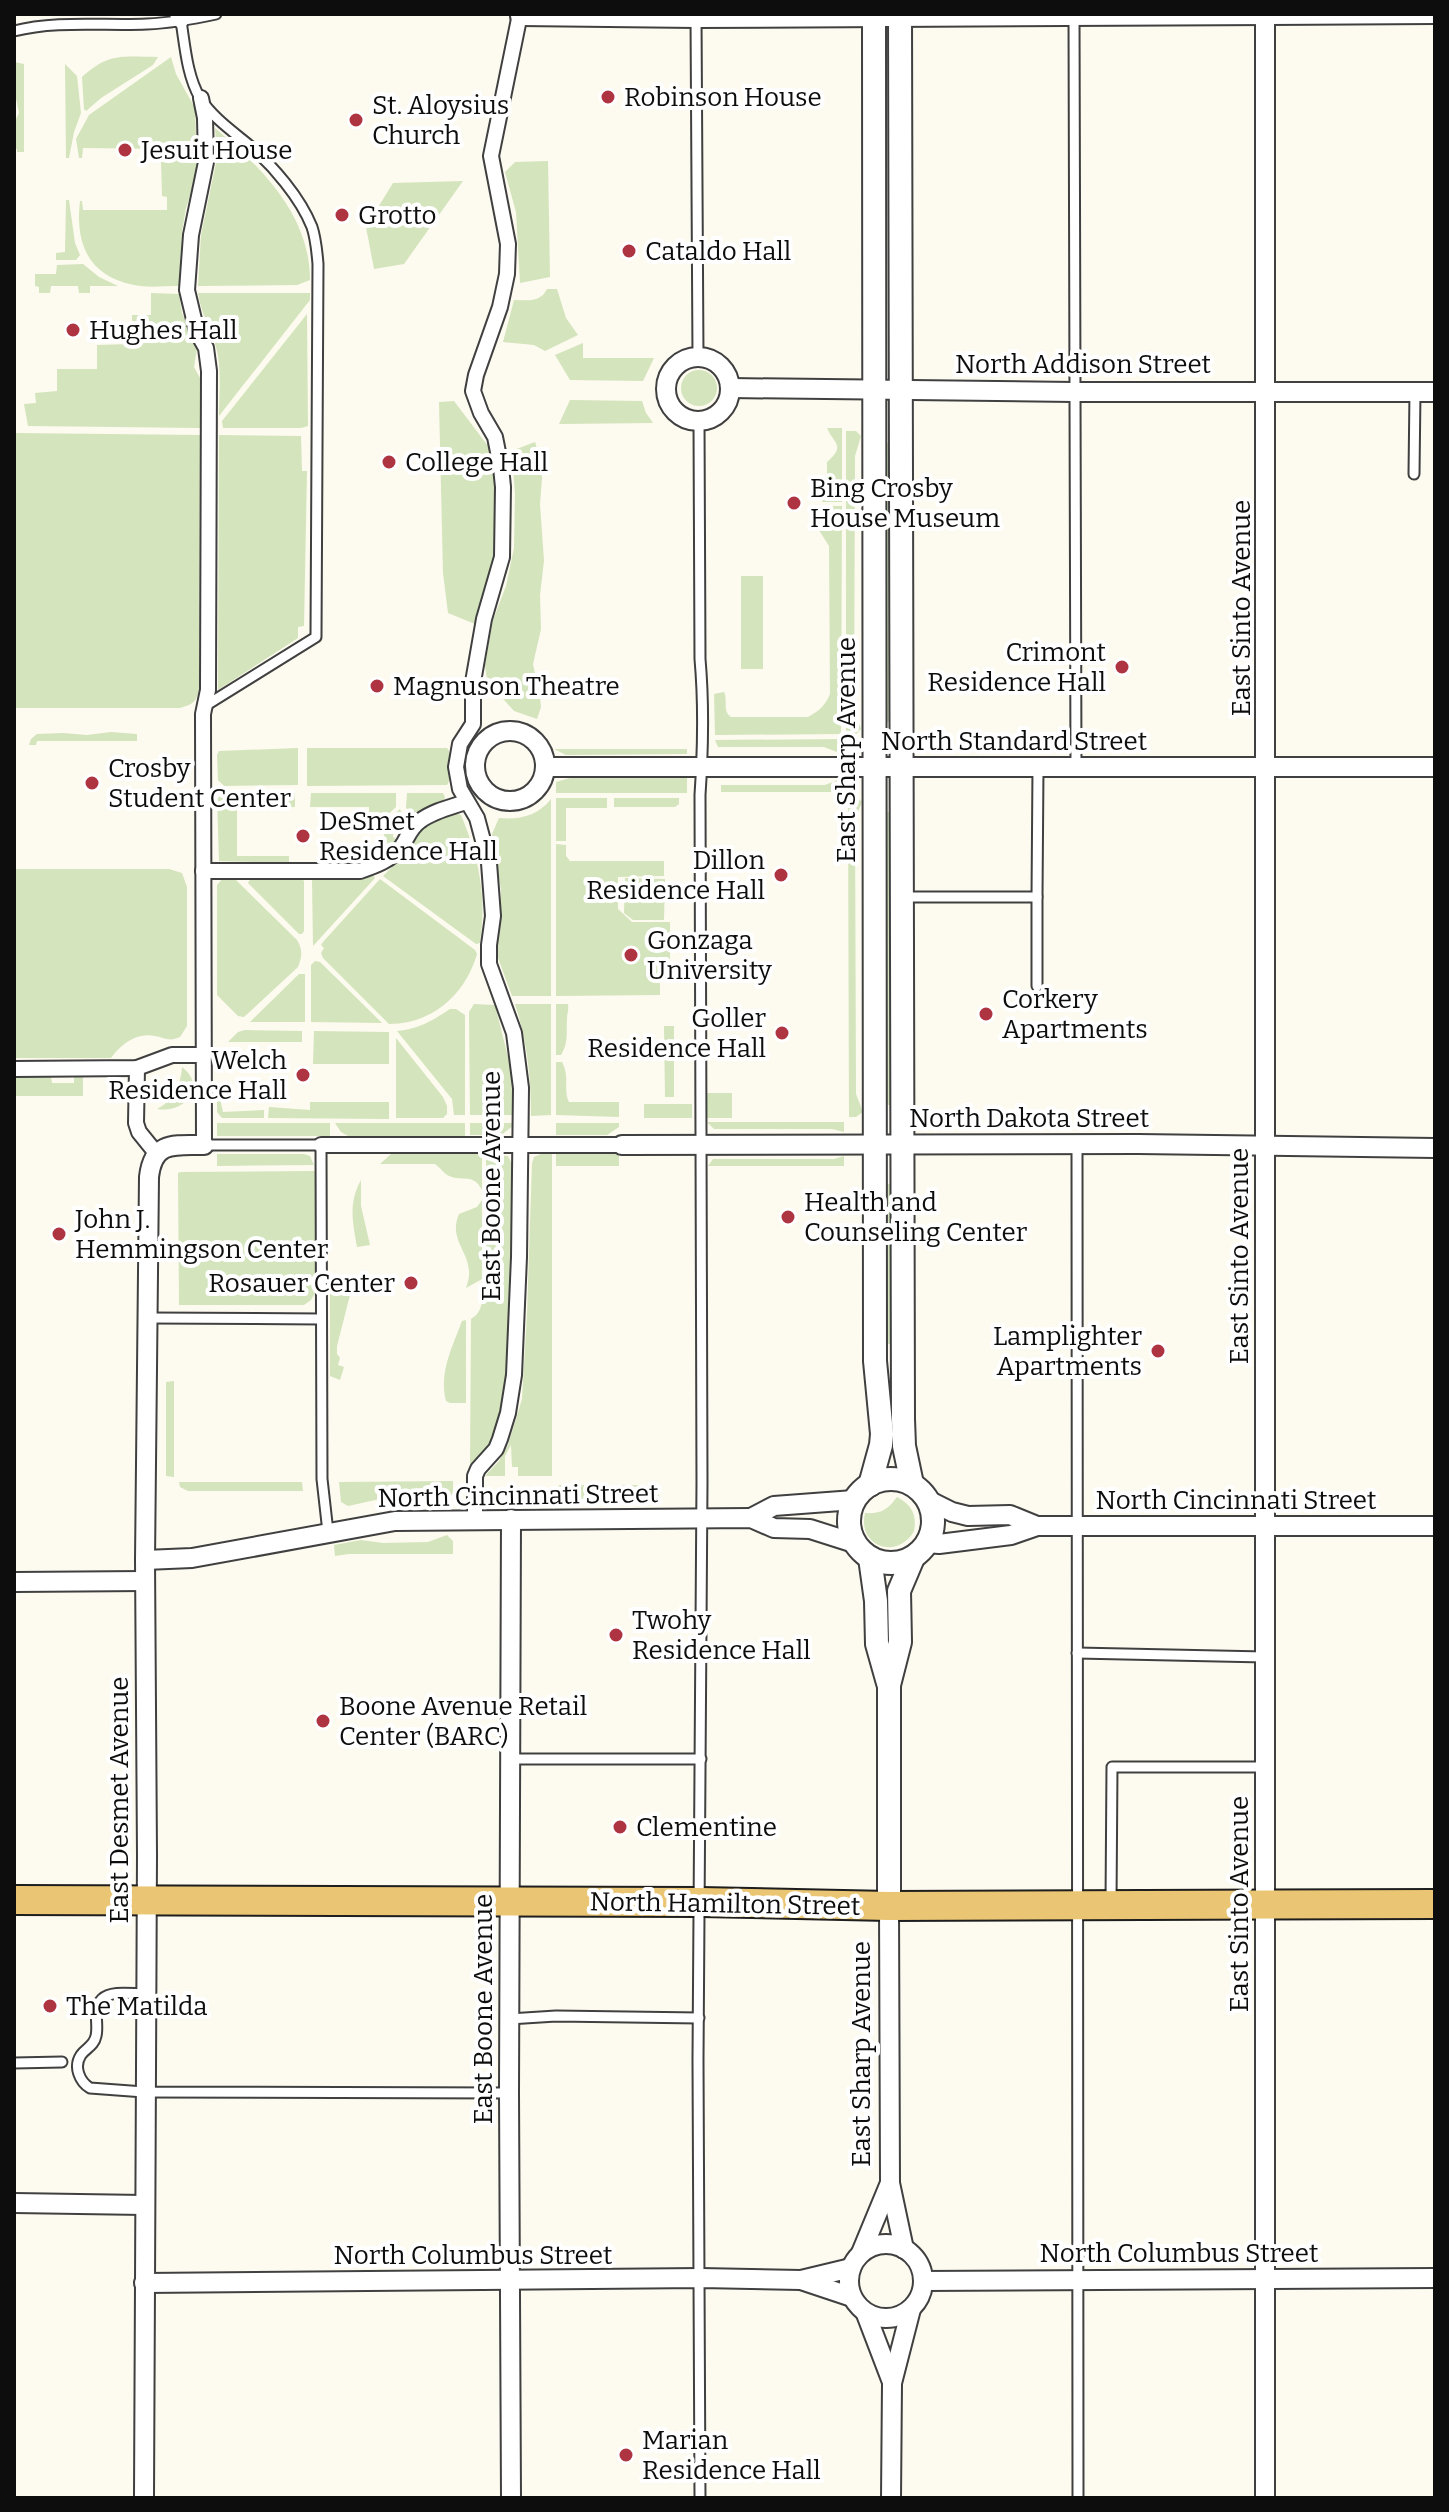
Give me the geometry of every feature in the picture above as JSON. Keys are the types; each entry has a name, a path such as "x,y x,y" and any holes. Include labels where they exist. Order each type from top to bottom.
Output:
{"main road":[{"name":"North Hamilton Street","path":"14,1900 701,1902 889,1906 1435,1904"}],"street":[{"name":"East Sharp Avenue","path":"862,1492 881,1445 882,1434 875,1361 874,14"},
{"path":"900,14 903,1419 904,1446 934,1521 920,1550 891,1564 862,1551 849,1522 862,1492 891,1479 920,1492"},
{"path":"517,15 1435,14"},
{"name":"East Boone Avenue","path":"475,1519 475,1476 500,1439 514,1375 522,1146 521,1078 514,1033 489,964 493,916 489,863 477,818 460,789 456,767 460,744 473,724 473,682 484,619 502,557 503,487 495,437 473,391 500,307 507,274 508,244 491,156 517,15"},
{"name":"East Sinto Avenue","path":"1265,15 1265,2498"},
{"path":"137,1068 136,1123 139,1132 156,1153 164,1147 204,1145 203,871 205,706 208,690 209,371 206,348 197,332 187,290 191,235 206,162 205,118 201,98"},
{"path":"698,356 708,358 724,369 731,388 725,407 718,415 699,421 689,420 672,409 666,389 671,370 688,358 698,356"},
{"name":"North Addison Street","path":"731,388 1435,392"},
{"name":"North Standard Street","path":"545,767 1435,767"},
{"path":"203,871 360,871 375,867 394,855 419,821 466,802"},
{"path":"14,1069 137,1068 172,1055 204,1055"},
{"name":"North Dakota Street","path":"622,1145 1077,1144 1435,1148"},
{"path":"321,1145 622,1145"},
{"name":"East Desmet Avenue","path":"144,2498 145,1560 149,1177 156,1153"},
{"name":"North Cincinnati Street","path":"145,1560 192,1558 395,1521 751,1518 774,1506 862,1492"},
{"name":"North Cincinnati Street","path":"920,1492 952,1512 968,1516 1010,1515 1037,1526"},
{"name":"North Cincinnati Street","path":"751,1518 774,1528 810,1529 862,1551"},
{"name":"East Boone Avenue","path":"511,1519 511,2498"},
{"name":"North Cincinnati Street","path":"920,1550 939,1544 1011,1535 1037,1526 1435,1526"},
{"name":"East Sharp Avenue","path":"904,2249 890,2183 889,1685 900,1642 899,1591 920,1550"},
{"name":"East Sharp Avenue","path":"862,1551 876,1601 877,1644 889,1685"},
{"path":"14,1582 145,1581"},
{"name":"East Sharp Avenue","path":"856,2261 890,2183"},
{"path":"14,2203 144,2205"},
{"path":"866,2314 889,2319 901,2316 920,2297 923,2281 918,2262 904,2249 882,2244 856,2261 849,2278 852,2297 866,2314 892,2383"},
{"name":"North Columbus Street","path":"801,2280 856,2261"},
{"name":"North Columbus Street","path":"144,2283 701,2278 801,2280 852,2297"},
{"name":"North Columbus Street","path":"923,2281 1435,2278"},
{"path":"891,2498 892,2383 911,2309"}],"lane":[{"path":"14,31 216,14"},
{"path":"1074,15 1076,768"},
{"path":"696,16 698,356"},
{"path":"179,18 194,83 201,98 216,117 269,165 301,206 312,228 318,264 316,637 205,706"},
{"path":"1414,474 1415,392"},
{"path":"699,421 702,766 700,2498"},
{"path":"1037,986 1038,768"},
{"path":"902,897 1037,897"},
{"path":"1077,1144 1078,2498"},
{"path":"204,1145 321,1145 322,1479 328,1532"},
{"path":"148,1318 321,1319"},
{"path":"1077,1653 1265,1657"},
{"path":"510,1759 701,1759"},
{"path":"1111,1905 1112,1767 1265,1767"},
{"path":"145,1994 112,1994 99,2002 95,2041 78,2062 80,2077 90,2088 144,2092 509,2093"},
{"path":"509,2019 556,2016 699,2018"},
{"path":"14,2063 62,2062"}],"green space":[{"path":"158,57 153,65 86,111 84,109 82,77 92,69 117,58"},
{"path":"171,57 176,74 195,108 197,162 182,231 179,286 139,286 118,281 95,266 80,231 80,201 83,210 167,210 167,197 162,196 161,162 167,162 167,149 83,148 82,158 79,158 76,139 89,115"},
{"path":"14,62 24,64 24,152 14,149 14,123 19,113 14,89"},
{"path":"65,64 77,76 81,113 69,158 66,158"},
{"path":"215,128 249,159 280,194 302,234 310,280 297,285 198,286 201,235 217,158"},
{"path":"548,161 550,277 520,283 516,212 505,172 515,162"},
{"path":"463,181 404,264 374,269 366,227 393,183"},
{"path":"66,200 69,200 75,243 80,255 76,260 56,260 56,253 65,252"},
{"path":"83,264 99,277 118,286 90,286 90,293 79,293 78,286 51,286 50,293 39,293 39,287 35,286 35,274 56,274 57,265"},
{"path":"547,289 557,289 566,318 578,335 545,351 534,345 503,342 514,300 537,299"},
{"path":"151,293 179,294 182,313 197,348 194,367 200,378 200,428 28,426 24,404 36,403 35,393 57,391 57,369 97,369 97,345 132,344 132,315 151,315"},
{"path":"198,293 310,293 310,300 219,416 218,355"},
{"path":"307,314 308,426 223,428 222,421"},
{"path":"583,343 583,358 654,358 643,381 570,380 555,355"},
{"path":"699,370 712,375 717,388 712,401 699,406 686,401 681,388 686,375"},
{"path":"570,400 642,401 653,423 559,424"},
{"path":"454,401 491,450 497,492 495,550 475,624 448,613 443,573 439,402"},
{"path":"827,428 842,428 842,502 822,502 827,462 837,448"},
{"path":"846,431 856,431 861,436 855,456 854,711 861,729 856,734 846,734"},
{"path":"14,433 200,435 199,690 190,704 180,708 14,708"},
{"path":"219,435 301,436 302,471 307,471 304,626 298,627 298,638 218,690"},
{"path":"535,442 542,478 540,504 544,561 540,595 541,629 533,664 541,707 537,719 514,711 487,681 485,665 493,620 506,586 514,548 512,455 514,450"},
{"path":"880,443 894,443 894,722 880,722"},
{"path":"827,506 842,506 841,734 715,735 714,694 724,692 727,712 731,717 808,717 821,708 830,694 829,546 817,527"},
{"path":"741,576 763,576 763,669 741,669"},
{"path":"37,734 137,734 137,741 37,741 36,745 29,745"},
{"path":"842,739 842,754 824,747 718,747 715,740"},
{"path":"298,748 298,785 224,786 218,780 219,751"},
{"path":"307,748 447,748 451,760 450,777 447,785 307,786"},
{"path":"554,749 687,749 687,754 566,755"},
{"path":"570,778 687,778 687,793 556,793 556,782"},
{"path":"843,778 843,792 721,792 721,785 825,785"},
{"path":"223,793 295,793 295,807 237,808 237,856 289,856 289,863 219,861 217,799"},
{"path":"311,793 396,793 396,807 373,828 373,823 369,823 369,807 310,807"},
{"path":"407,793 443,793 445,797 414,815 406,808"},
{"path":"848,797 857,797 862,802 855,819 856,1094 863,1112 856,1117 849,1117"},
{"path":"556,798 607,798 607,808 566,808 566,841 556,841"},
{"path":"614,798 679,798 679,804 675,807 614,807"},
{"path":"551,799 551,996 512,996 497,955 501,890 492,834 499,818 528,816"},
{"path":"400,809 402,814 393,829 396,839 391,848 381,855 384,834 374,834"},
{"path":"880,812 895,812 896,1105 881,1105"},
{"path":"454,813 461,815 480,878 483,910 480,943 476,944 383,876 408,851 423,828"},
{"path":"556,844 566,845 566,856 570,861 664,861 664,876 618,877 618,909 632,922 670,922 670,959 660,960 660,995 556,996"},
{"path":"14,869 169,869 182,873 187,887 187,1026 180,1037 142,1036 125,1044 111,1058 14,1058"},
{"path":"373,875 375,878 313,946 312,879"},
{"path":"223,878 236,880 297,940 301,950 298,967 244,1017 238,1016 217,995 217,885"},
{"path":"251,878 301,878 304,881 302,934 248,883"},
{"path":"625,878 665,879 664,920 633,920 624,913"},
{"path":"380,879 477,954 464,982 445,1004 433,1013 405,1023 389,1024 321,953 323,942"},
{"path":"315,961 320,962 382,1023 311,1022 311,965"},
{"path":"299,974 305,974 305,1022 250,1022"},
{"path":"474,1004 495,1005 511,1069 513,1115 470,1115 469,1012"},
{"path":"515,1004 551,1004 551,1115 531,1116 528,1059"},
{"path":"556,1004 568,1004 566,1041 561,1055 556,1055"},
{"path":"450,1009 465,1015 465,1115 454,1115 452,1099 397,1031 425,1024"},
{"path":"664,1026 674,1026 674,1097 665,1097"},
{"path":"302,1031 302,1042 228,1042 238,1032"},
{"path":"314,1031 389,1032 389,1064 313,1064"},
{"path":"396,1038 443,1097 447,1114 443,1118 396,1118"},
{"path":"556,1062 562,1062 564,1068 569,1102 619,1102 619,1117 556,1115"},
{"path":"182,1067 193,1083 189,1097 176,1107 157,1109 168,1102 175,1092"},
{"path":"14,1077 51,1077 52,1083 74,1083 74,1077 83,1077 83,1096 14,1096"},
{"path":"707,1093 732,1093 732,1118 707,1118"},
{"path":"217,1099 220,1099 223,1112 264,1110 264,1118 222,1118 217,1112"},
{"path":"310,1102 389,1102 389,1119 268,1118 269,1107 310,1110"},
{"path":"644,1104 692,1104 692,1118 644,1118"},
{"path":"707,1122 844,1122 844,1132 832,1129 714,1129"},
{"path":"217,1123 330,1123 330,1136 217,1136"},
{"path":"335,1123 465,1123 465,1136 348,1136"},
{"path":"470,1123 513,1123 513,1126 501,1135 470,1135"},
{"path":"556,1123 619,1123 619,1127 607,1135 556,1135"},
{"path":"217,1154 304,1154 310,1156 314,1165 217,1166"},
{"path":"391,1154 482,1154 482,1190 472,1180 449,1176 435,1164 380,1164"},
{"path":"486,1154 508,1156 513,1166 507,1350 497,1425 487,1447 470,1466 471,1319 480,1309 482,1301 479,1287 486,1282"},
{"path":"552,1154 552,1476 518,1476 518,1467 512,1467 511,1445 505,1456 505,1476 485,1476 508,1445 522,1399 532,1163 534,1157"},
{"path":"556,1154 619,1154 619,1166 556,1166"},
{"path":"844,1156 844,1166 708,1166 713,1159 834,1159"},
{"path":"315,1171 315,1293 311,1300 304,1305 179,1305 178,1173"},
{"path":"361,1180 361,1206 370,1245 357,1247 353,1205"},
{"path":"882,1184 896,1184 896,1344 882,1344"},
{"path":"482,1200 482,1279 466,1288 469,1267 456,1234 456,1224 459,1214 477,1207"},
{"path":"330,1283 352,1287 337,1346 338,1365 344,1367 340,1380 330,1376"},
{"path":"466,1320 466,1403 450,1403 446,1401 444,1390 445,1370 462,1321"},
{"path":"174,1381 174,1477 166,1476 166,1382"},
{"path":"453,1481 453,1493 448,1499 380,1499 348,1506 341,1502 339,1482"},
{"path":"179,1482 302,1482 303,1491 188,1491 180,1487"},
{"path":"560,1485 651,1485 661,1498 560,1499 554,1489"},
{"path":"897,1497 912,1511 914,1531 898,1545 880,1546 867,1534 865,1513 883,1510"},
{"path":"447,1535 453,1541 453,1554 335,1556 334,1545 361,1540 428,1542"}],"place":[{"name":"Robinson House","path":"608,97"},
{"name":"St. Aloysius Church","path":"356,120"},
{"name":"Jesuit House","path":"125,150"},
{"name":"Grotto","path":"342,215"},
{"name":"Cataldo Hall","path":"629,251"},
{"name":"Hughes Hall","path":"73,330"},
{"name":"College Hall","path":"389,462"},
{"name":"Bing Crosby House Museum","path":"794,503"},
{"name":"Crimont Residence Hall","path":"1122,667"},
{"name":"Magnuson Theatre","path":"377,686"},
{"name":"Crosby Student Center","path":"92,783"},
{"name":"DeSmet Residence Hall","path":"303,836"},
{"name":"Dillon Residence Hall","path":"781,875"},
{"name":"Gonzaga University","path":"631,955"},
{"name":"Corkery Apartments","path":"986,1014"},
{"name":"Goller Residence Hall","path":"782,1033"},
{"name":"Welch Residence Hall","path":"303,1075"},
{"name":"Health and Counseling Center","path":"788,1217"},
{"name":"John J. Hemmingson Center","path":"59,1234"},
{"name":"Rosauer Center","path":"411,1283"},
{"name":"Lamplighter Apartments","path":"1158,1351"},
{"name":"Twohy Residence Hall","path":"616,1635"},
{"name":"Boone Avenue Retail Center (BARC)","path":"323,1721"},
{"name":"Clementine","path":"620,1827"},
{"name":"The Matilda","path":"50,2006"},
{"name":"Marian Residence Hall","path":"626,2455"}]}
